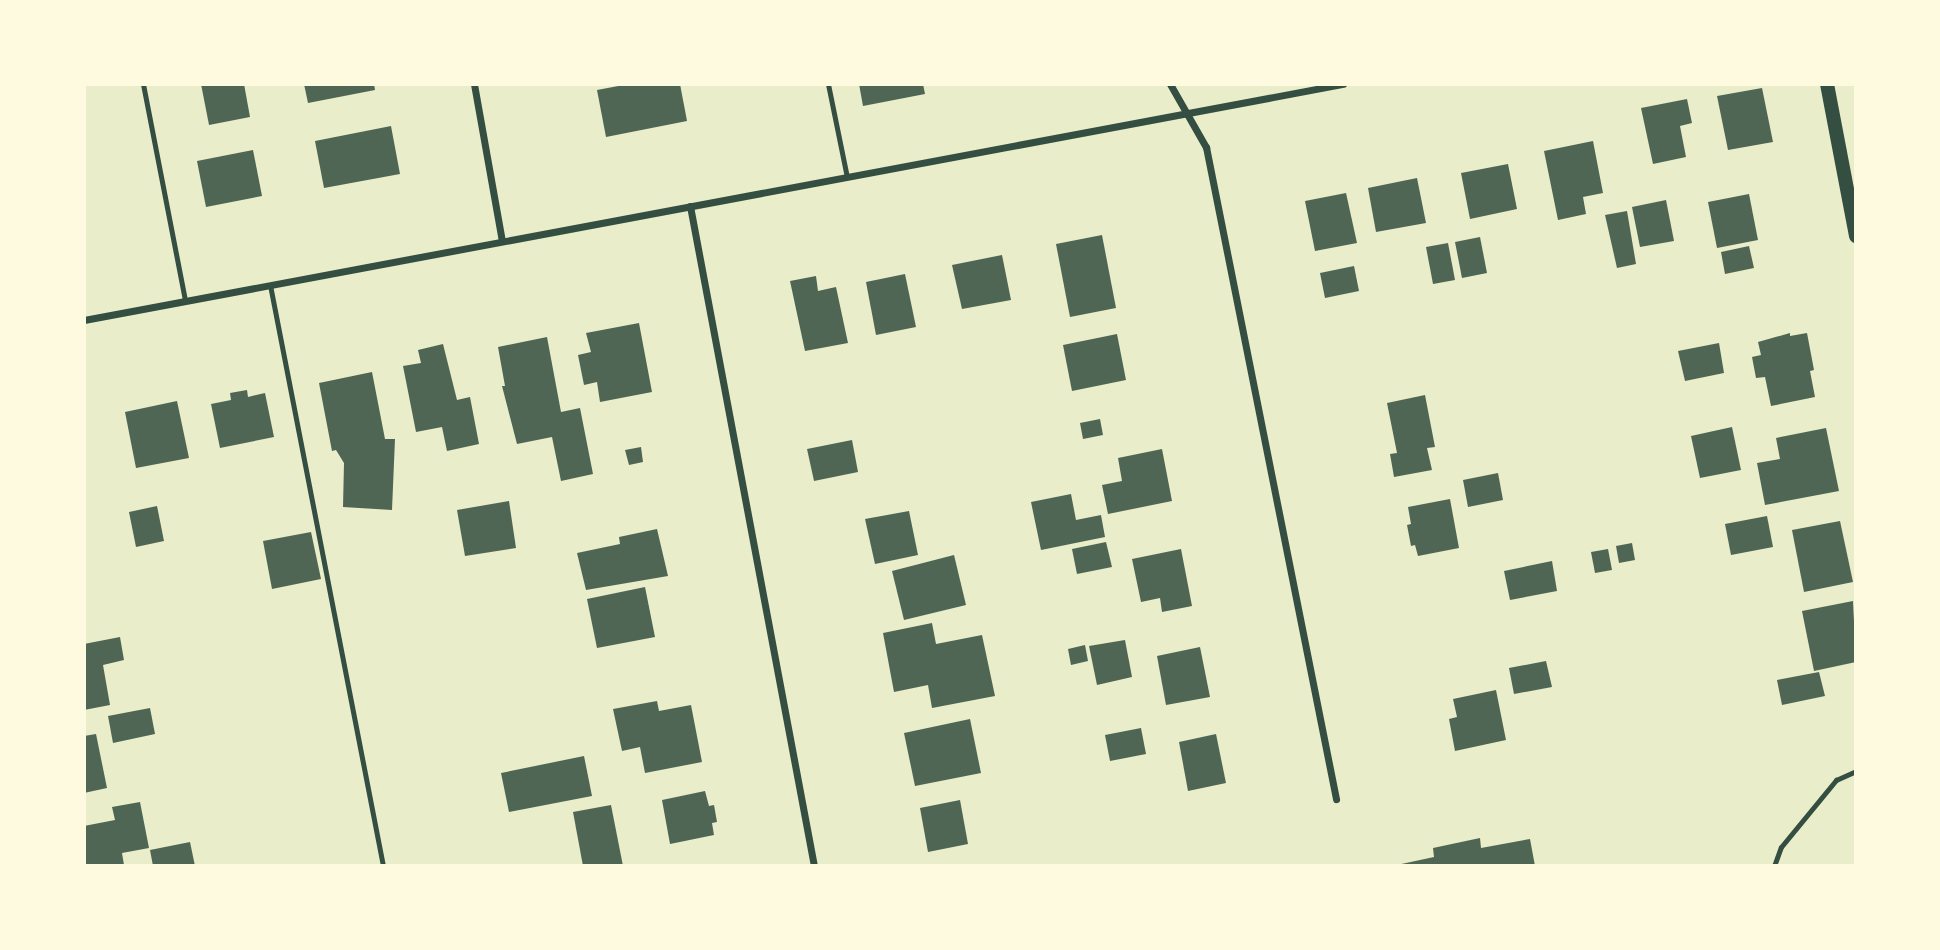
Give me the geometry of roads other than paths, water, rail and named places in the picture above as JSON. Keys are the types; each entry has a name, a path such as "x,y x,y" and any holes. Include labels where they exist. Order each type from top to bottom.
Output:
{"main road":[{"path":"1827,84 1856,236"}],"street":[{"path":"474,84 502,241"},
{"path":"1170,84 1206,147 1336,799"},
{"path":"84,320 1343,84"},
{"path":"690,206 814,866"}],"lane":[{"path":"143,84 185,301"},
{"path":"828,84 847,177"},
{"path":"270,285 383,866"},
{"path":"1774,866 1781,847 1836,780 1856,771"}]}
